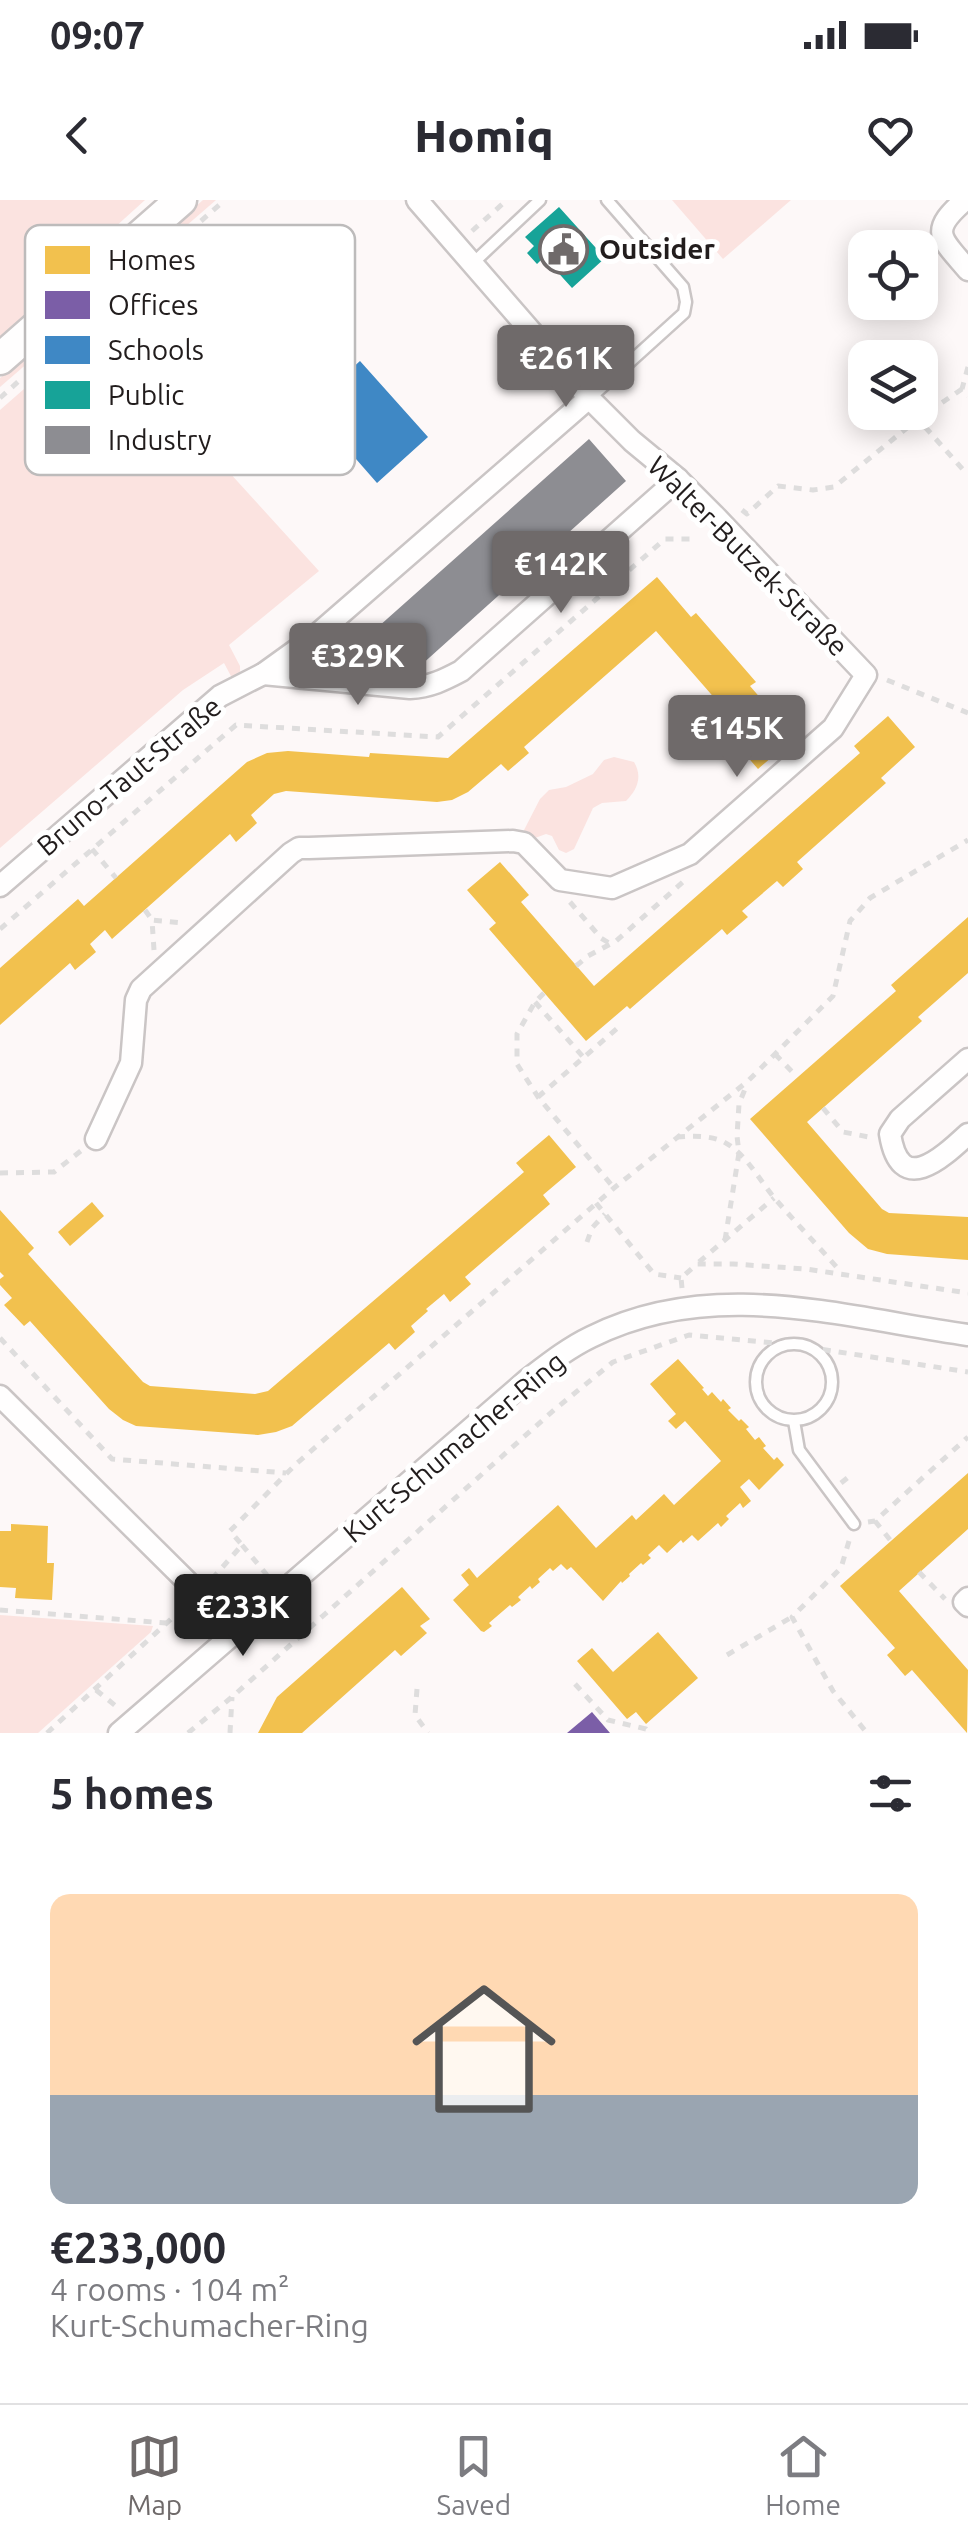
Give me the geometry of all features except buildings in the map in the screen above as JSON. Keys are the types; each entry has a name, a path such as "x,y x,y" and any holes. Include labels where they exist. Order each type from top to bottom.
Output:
{"main road":[{"path":"153,225 181,200"},
{"path":"0,359 25,337"}],"street":[{"name":"Walter-Butzek-Straße","path":"96,1139 131,1062 140,988 291,852 300,848 513,841 524,843 560,880 612,888 690,854 832,728 866,675 678,479 632,442 589,398 417,200"},
{"path":"965,200 948,215 942,227 943,240 968,270"},
{"name":"Bruno-Taut-Straße","path":"0,886 220,696 263,674 322,631 589,398"},
{"path":"263,674 410,688 426,688 444,680 461,670 678,479"},
{"path":"968,1059 900,1120 890,1134 893,1154 905,1166 921,1168 937,1162 968,1134"},
{"name":"Kurt-Schumacher-Ring","path":"119,1733 527,1380 588,1338 630,1320 685,1307 729,1303 770,1305 968,1335"},
{"path":"0,1396 237,1632"}],"lane":[{"path":"472,264 540,200"},
{"path":"589,398 684,313 686,302 683,287 606,200"},
{"path":"786,1344 807,1347 820,1352 828,1362 831,1386 827,1399 809,1418 782,1420 759,1396 756,1384 762,1360 776,1347 786,1344"},
{"path":"794,1421 799,1450 854,1524"}],"path":[{"path":"471,232 507,200"},
{"path":"938,405 962,389 968,367"},
{"path":"962,389 968,396"},
{"path":"737,507 747,514 778,486 813,490 834,487 904,430"},
{"path":"928,430 966,474"},
{"path":"0,929 236,725 438,737 665,539 690,539"},
{"path":"866,675 968,713"},
{"path":"282,1592 230,1531 286,1473 596,1203 748,1081 833,996 850,921 870,898 968,840"},
{"path":"92,849 116,878"},
{"path":"568,899 609,943"},
{"path":"145,910 152,920"},
{"path":"576,966 588,956"},
{"path":"544,994 517,1034 517,1064 538,1097 614,1188"},
{"path":"535,1002 584,1058"},
{"path":"538,1097 621,1025"},
{"path":"775,1054 798,1078"},
{"path":"725,1240 739,1153 739,1104 748,1081"},
{"path":"823,1108 843,1132 891,1141"},
{"path":"675,1138 712,1138 739,1153 774,1198 844,1274"},
{"path":"0,1173 54,1172 96,1139"},
{"path":"596,1203 654,1274 681,1278 774,1198"},
{"path":"587,1242 592,1228 605,1214"},
{"path":"697,1264 844,1274 968,1293"},
{"path":"681,1278 688,1336"},
{"path":"188,1733 613,1362 688,1336 786,1344"},
{"path":"0,1338 112,1459 286,1473"},
{"path":"807,1347 968,1372"},
{"path":"727,1656 792,1617 841,1568 854,1524 875,1522 968,1437"},
{"path":"875,1522 891,1540"},
{"path":"47,1733 200,1592 242,1545"},
{"path":"919,1572 948,1602 967,1602"},
{"path":"0,1610 166,1623"},
{"path":"792,1617 833,1691 867,1733"},
{"path":"575,1684 608,1720 649,1733"},
{"path":"417,1689 415,1715 428,1733"},
{"path":"230,1733 232,1697"}],"shaded area":[{"path":"0,200 145,200 117,225 25,225 25,321 0,342"},
{"path":"203,200 216,200 187,225 174,225"},
{"path":"672,200 791,200 723,259"},
{"path":"25,356 25,365 0,387 0,378"},
{"path":"25,388 25,475 232,475 319,571 229,645 240,672 232,678 224,663 183,690 0,848 0,410"},
{"path":"614,757 634,762 638,773 636,788 626,801 602,803 593,808 574,849 566,853 559,850 552,836 535,838 523,832 549,790 593,774 604,760"},
{"path":"0,1615 153,1626 151,1632 38,1733 0,1733"}],"place":[{"name":"Outsider","path":"564,249"}]}
